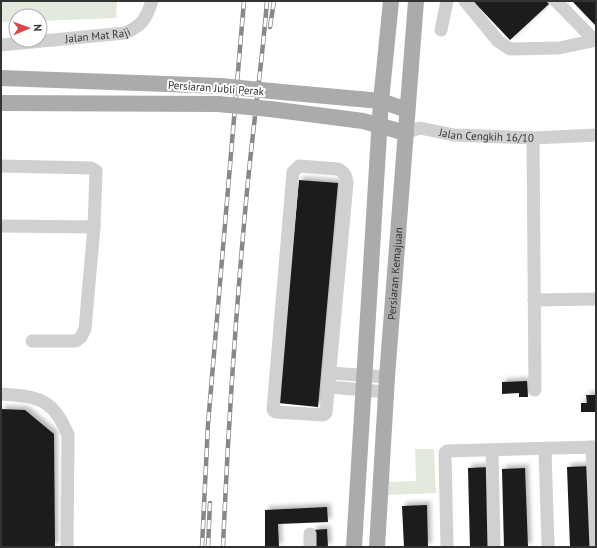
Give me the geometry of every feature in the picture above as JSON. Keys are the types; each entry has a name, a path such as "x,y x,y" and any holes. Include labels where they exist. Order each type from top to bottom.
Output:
{"main road":[{"path":"354,547 380,126 391,1"},
{"name":"Persiaran Kemajuan","path":"377,547 386,384 413,130 407,110 416,1"},
{"name":"Persiaran Jubli Perak","path":"1,78 220,86 382,101 407,110"},
{"name":"Persiaran Jubli Perak","path":"1,103 218,104 363,121 380,126"},
{"name":"Jalan Cengkih 16/10","path":"380,126 413,130"}],"street":[{"name":"Jalan Mat Raji","path":"1,45 125,33 140,26 148,13 152,1"},
{"path":"441,30 448,1"},
{"path":"465,1 498,40 510,49 559,48 595,40"},
{"path":"556,1 595,40"},
{"name":"Jalan Cengkih 16/10","path":"413,130 454,135 533,138 596,135"},
{"path":"533,138 536,390"},
{"path":"1,166 94,169 97,180 87,321 81,338 76,341 32,341"},
{"path":"299,166 338,169 343,172 346,177 329,387 326,413 323,415 274,412 293,172 299,166"},
{"path":"1,226 94,227"},
{"path":"534,300 596,299"},
{"path":"330,372 363,383"},
{"path":"329,387 363,383 386,384"},
{"path":"1,394 35,397 55,410 65,426 68,434 67,547"},
{"path":"448,547 445,453 447,451 545,450 594,447 596,547"},
{"path":"545,450 548,547"},
{"path":"492,451 494,547"},
{"path":"310,534 310,547"}],"shaded area":[{"path":"1,1 117,1 116,18 48,21 48,8 8,8 8,22 1,22"},
{"path":"415,449 434,449 436,493 388,495 389,482 416,481"}],"building":[{"path":"473,1 546,1 549,4 510,40"},
{"path":"572,1 596,1 596,26"},
{"path":"299,180 338,183 318,407 278,403"},
{"path":"527,381 528,397 519,397 519,393 502,394 502,382"},
{"path":"586,395 596,395 596,412 581,412 581,403 587,403"},
{"path":"1,409 25,410 54,434 55,547 1,547"},
{"path":"592,466 595,547 570,547 567,467"},
{"path":"491,467 494,547 470,547 468,468"},
{"path":"525,468 528,547 504,547 502,469"},
{"path":"427,505 428,547 404,547 402,506"},
{"path":"327,507 328,522 278,524 279,547 265,547 265,510"},
{"path":"327,529 328,547 314,547 313,530"}],"railway":[{"path":"202,547 208,424 244,1"},
{"path":"223,547 239,280 249,167 267,1"},
{"path":"270,27 274,1"},
{"path":"208,547 210,503"}]}
